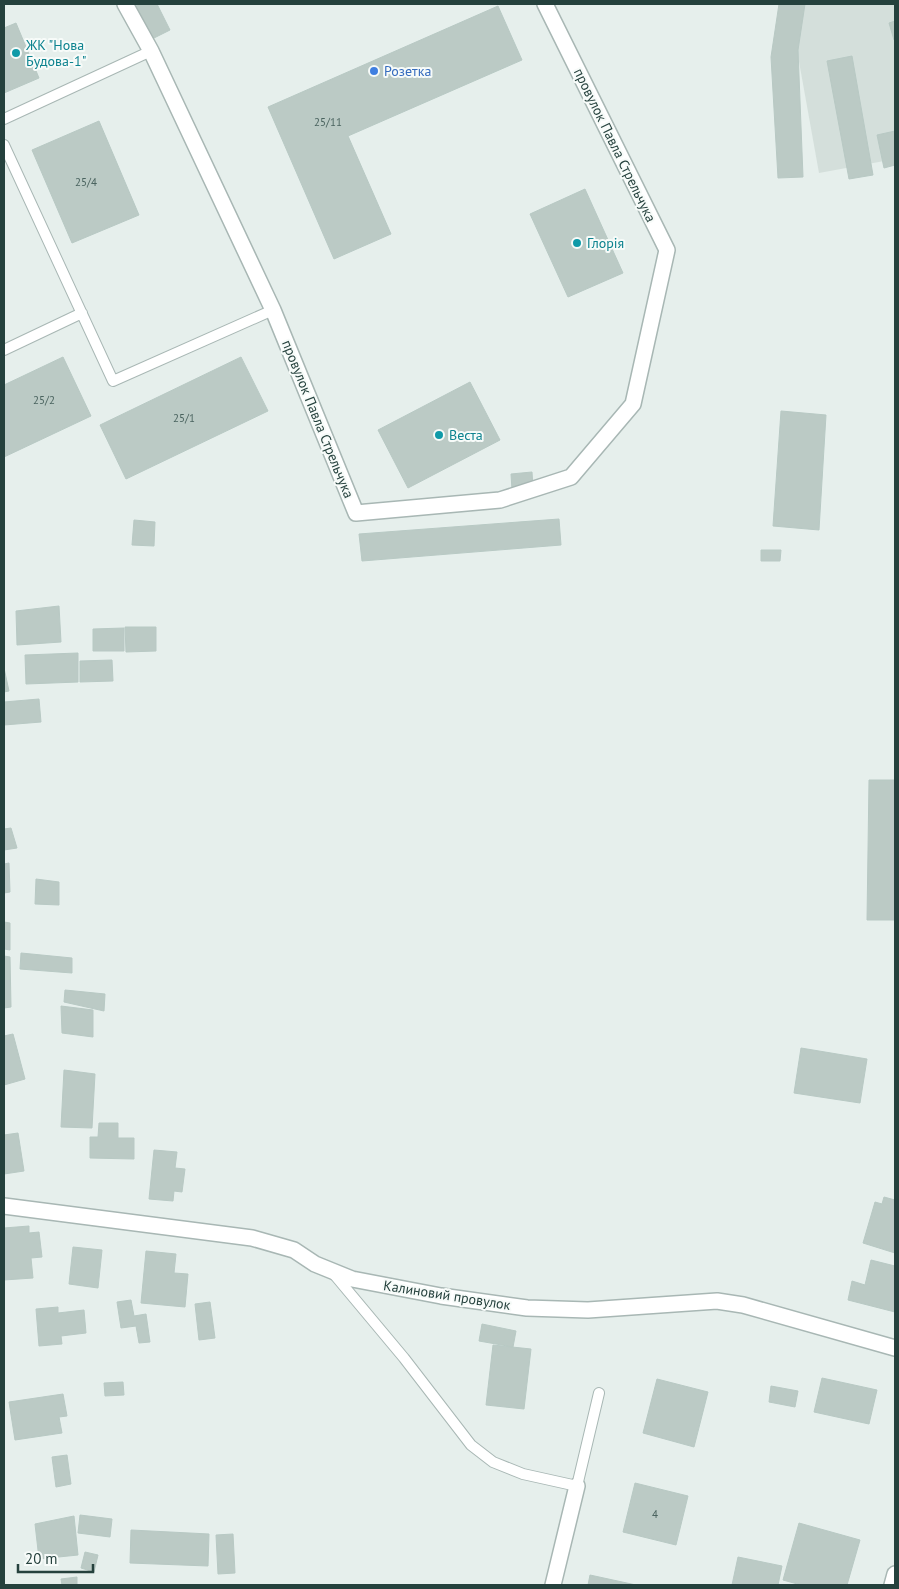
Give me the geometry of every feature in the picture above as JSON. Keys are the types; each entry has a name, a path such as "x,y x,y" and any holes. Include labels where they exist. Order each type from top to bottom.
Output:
{"street":[{"name":"провулок Павла Стрельчука","path":"125,4 151,51 273,310 356,513 500,500 571,477 632,404 667,250 545,4"},
{"name":"Калиновий провулок","path":"4,1206 252,1238 294,1250 315,1264 352,1279 441,1296 527,1308 588,1310 717,1301 743,1305 895,1348"},
{"path":"553,1585 577,1486"},
{"path":"892,1585 895,1574"}],"lane":[{"path":"4,119 151,51"},
{"path":"4,145 113,381 273,310"},
{"path":"4,350 82,314"},
{"path":"332,1271 404,1358 471,1445 493,1462 523,1474 577,1486 599,1393"}],"shaded area":[{"path":"792,4 895,4 895,159 819,173 791,17"}],"building":[{"path":"140,4 157,4 170,30 150,40 134,7"},
{"path":"779,4 805,4 798,50 803,177 778,178 771,57"},
{"path":"498,6 522,60 348,136 391,234 334,259 268,107"},
{"path":"895,21 895,40 894,40 889,23"},
{"name":"ЖК \"Нова Будова-1\"","path":"16,23 39,78 4,93 4,28"},
{"path":"852,56 873,175 849,179 827,61"},
{"path":"99,121 139,215 72,243 32,150"},
{"path":"895,131 895,165 884,168 877,135"},
{"name":"Глорія","path":"585,189 623,273 568,297 530,214"},
{"path":"63,357 91,416 4,457 4,385"},
{"path":"241,357 268,411 126,479 100,425"},
{"name":"Веста","path":"470,382 500,440 408,488 378,430"},
{"path":"781,411 826,415 819,530 773,526"},
{"path":"532,472 533,488 512,490 511,474"},
{"path":"559,519 561,545 362,561 359,534"},
{"path":"134,520 155,522 154,546 132,545"},
{"path":"761,550 781,550 780,561 761,561"},
{"path":"59,606 61,642 17,645 16,611"},
{"path":"125,627 156,627 156,651 126,652"},
{"path":"124,628 124,651 93,651 93,629"},
{"path":"78,653 78,682 26,684 25,655"},
{"path":"112,660 113,681 80,682 80,661"},
{"path":"4,668 9,691 4,692"},
{"path":"39,699 41,722 4,725 4,702"},
{"path":"869,780 895,780 895,920 867,920"},
{"path":"11,828 17,848 4,850 4,829"},
{"path":"9,863 10,892 4,893 4,864"},
{"path":"36,879 59,882 59,905 35,904"},
{"path":"4,922 10,923 10,950 4,949"},
{"path":"21,953 72,958 72,973 20,969"},
{"path":"4,956 10,957 11,1007 4,1008"},
{"path":"65,990 105,994 104,1011 64,1002"},
{"path":"61,1006 93,1010 93,1037 62,1033"},
{"path":"13,1034 25,1079 4,1085 4,1036"},
{"path":"801,1048 867,1059 860,1103 794,1093"},
{"path":"64,1070 95,1074 92,1128 61,1127"},
{"path":"99,1123 118,1123 118,1138 134,1138 134,1159 90,1158 90,1137 98,1137"},
{"path":"18,1133 24,1171 4,1174 4,1135"},
{"path":"154,1150 177,1152 175,1168 185,1169 182,1192 174,1191 173,1201 149,1199"},
{"path":"884,1197 895,1200 895,1253 863,1243 875,1202 882,1204"},
{"path":"29,1226 29,1233 39,1232 42,1257 31,1258 33,1278 4,1280 4,1228"},
{"path":"73,1247 102,1250 98,1288 69,1284"},
{"path":"146,1251 176,1254 174,1273 188,1274 185,1307 141,1303"},
{"path":"871,1260 895,1266 895,1312 848,1300 852,1281 865,1285"},
{"path":"131,1300 134,1316 146,1314 150,1342 139,1343 136,1326 121,1328 117,1302"},
{"path":"210,1302 215,1338 199,1340 195,1304"},
{"path":"58,1307 58,1313 84,1310 86,1333 61,1336 62,1344 39,1346 36,1309"},
{"path":"482,1324 516,1331 513,1347 479,1341"},
{"path":"493,1345 531,1349 524,1409 486,1405"},
{"path":"822,1378 877,1390 869,1424 814,1412"},
{"path":"657,1379 708,1392 694,1447 643,1433"},
{"path":"123,1382 124,1395 105,1396 104,1383"},
{"path":"771,1386 798,1391 795,1407 769,1402"},
{"path":"63,1394 67,1416 59,1417 62,1433 15,1440 9,1402"},
{"path":"67,1455 71,1484 56,1487 52,1457"},
{"path":"635,1483 688,1496 676,1545 623,1532"},
{"path":"80,1515 112,1519 110,1537 78,1533"},
{"path":"74,1516 78,1555 39,1559 35,1524"},
{"path":"799,1523 860,1540 847,1585 801,1585 783,1580"},
{"path":"131,1530 209,1534 208,1566 130,1563"},
{"path":"233,1534 235,1573 218,1574 216,1535"},
{"path":"85,1552 98,1555 94,1572 81,1568"},
{"path":"738,1557 782,1566 778,1585 732,1585"},
{"path":"590,1575 636,1585 588,1585"},
{"path":"77,1577 77,1585 62,1585 61,1579"}],"place":[{"name":"ЖК \"Нова Будова-1\"","path":"16,53"},
{"name":"Розетка","path":"374,71"},
{"name":"Глорія","path":"577,243"},
{"name":"Веста","path":"439,435"}]}
